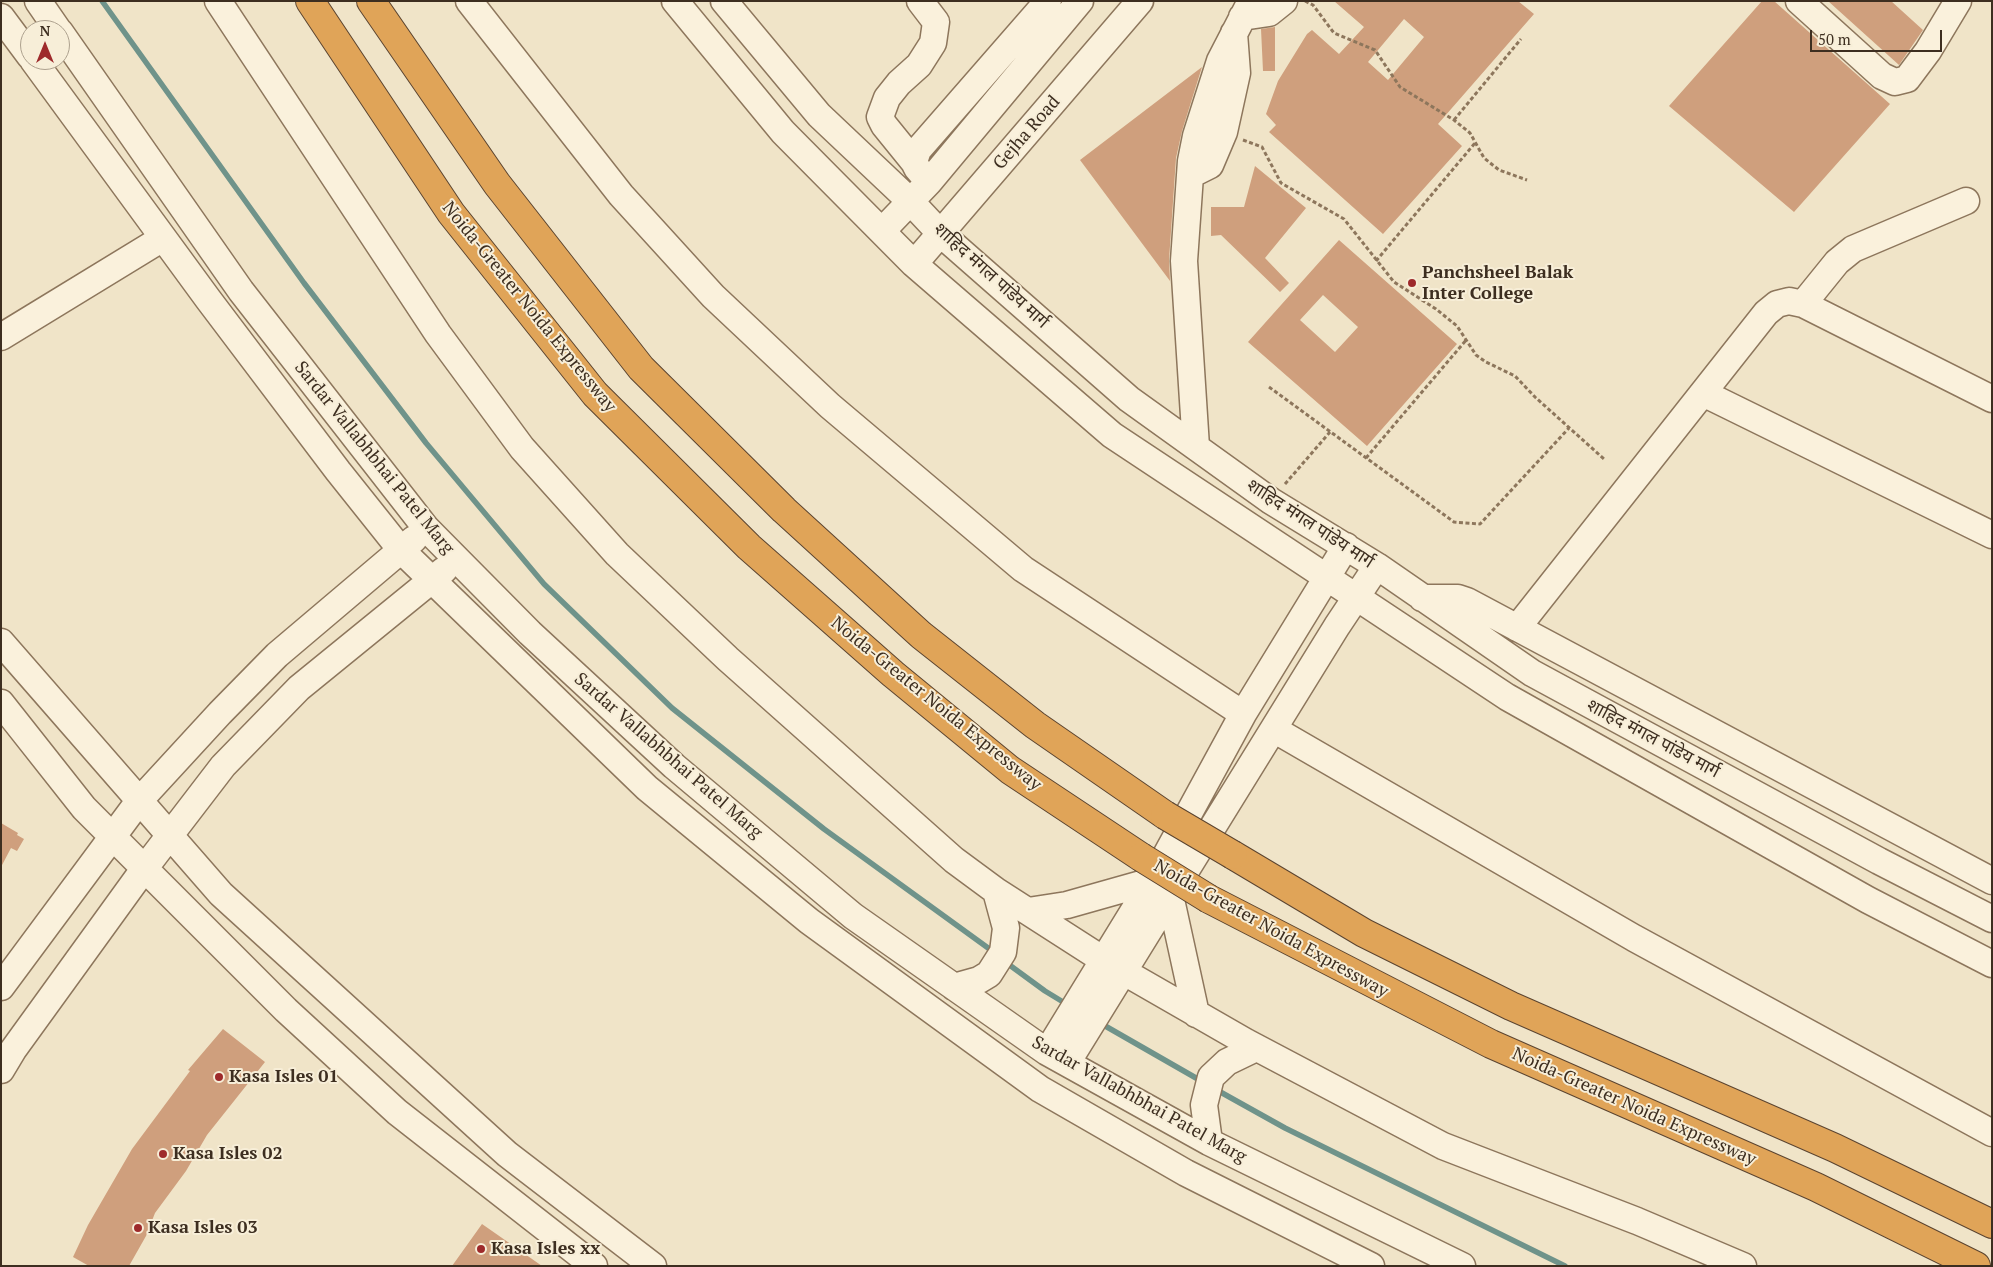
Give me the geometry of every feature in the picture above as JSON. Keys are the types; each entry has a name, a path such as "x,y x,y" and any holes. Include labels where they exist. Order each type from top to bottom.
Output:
{"highway":[{"name":"Noida-Greater Noida Expressway","path":"310,1 451,213 596,394 749,546 893,674 1010,770 1154,878 1209,899 1491,1044 1816,1187 1976,1266"},
{"path":"371,1 497,184 641,368 784,510 921,635 1035,725 1165,815 1364,933 1511,1006 1835,1148 1992,1224"}],"street":[{"name":"Sardar Vallabhbhai Patel Marg","path":"38,1 51,20"},
{"path":"218,1 438,334 522,448 617,554 721,653 954,860 996,891 1114,967 1256,1048 1443,1146 1636,1221 1743,1266"},
{"path":"469,1 622,195 713,296 830,406 1023,569 1243,714"},
{"path":"676,1 783,132 914,264 1112,435 1356,599 1508,697 1868,900 1992,964"},
{"name":"शाहिद मंगल पांडेय मार्ग","path":"724,1 819,115 910,201 941,234 1129,399 1271,501 1377,566 1532,673 1879,861 1992,919"},
{"path":"920,1 936,22 933,43 919,65 899,83 887,98 880,117 884,125 922,172"},
{"path":"922,172 918,150 1048,1"},
{"path":"882,231 910,201 922,172 1080,1"},
{"name":"Gejha Road","path":"914,264 1140,1"},
{"path":"1242,17 1269,13 1284,1"},
{"path":"1799,1 1882,76 1895,82 1907,79 1928,51 1958,1"},
{"path":"1,17 20,43"},
{"path":"1190,175 1210,165 1224,132 1237,73 1242,17"},
{"path":"1196,447 1184,262 1190,175 1196,136 1220,62 1242,17"},
{"name":"Sardar Vallabhbhai Patel Marg","path":"70,47 241,291 426,528 530,633 674,766 853,916 1057,1058 1209,1142 1462,1266"},
{"name":"Sardar Vallabhbhai Patel Marg","path":"40,70 163,238 338,471 401,550 647,788 720,849 840,944 1040,1089 1186,1174 1371,1266"},
{"path":"1803,304 1836,262 1853,249 1966,201"},
{"path":"1,337 163,238"},
{"path":"1517,628 1766,313 1777,304 1789,301 1803,304 1992,399"},
{"path":"1703,393 1992,535"},
{"path":"1,986 139,801 220,713 277,655 426,528"},
{"path":"1057,1058 1114,967 1154,878 1243,714 1346,546"},
{"path":"1,1070 12,1050 144,869 223,766 299,688 456,560"},
{"path":"1028,911 1067,905 1154,878 1275,730 1377,566"},
{"path":"1422,598 1458,598 1992,881"},
{"path":"1,642 221,894 507,1154 653,1266"},
{"path":"1,703 84,808 286,1010 404,1118 594,1266"},
{"path":"1275,730 1634,938 1992,1133"},
{"path":"1154,878 1196,1014"},
{"path":"954,987 979,980 988,974 1003,952 1006,928 996,891"},
{"path":"1209,1142 1204,1105 1211,1077 1227,1062 1256,1048"},
{"path":"372,1089 405,1062"}],"path":[{"path":"1304,1 1313,5 1334,33 1374,50 1400,87 1454,120 1470,133 1484,158 1499,170 1527,180"},
{"path":"1454,120 1521,38"},
{"path":"1224,132 1262,148 1281,183 1344,219 1394,282 1436,309 1457,326 1476,355 1515,376 1604,459"},
{"path":"1376,261 1475,143"},
{"path":"1366,458 1467,339"},
{"path":"1269,388 1454,522 1480,524 1569,428"},
{"path":"1271,501 1330,432"}],"building":[{"path":"1334,1 1518,1 1534,14 1438,124 1462,146 1383,234 1269,132 1276,125 1266,114 1278,81 1307,34 1312,30 1339,54 1364,27","holes":["1404,19 1424,37 1388,80 1368,62"]},
{"path":"1762,1 1774,1 1890,104 1794,212 1669,106"},
{"path":"1828,1 1891,1 1923,30 1899,65"},
{"path":"1275,27 1275,71 1263,71 1261,29"},
{"path":"1202,67 1182,131 1176,158 1169,260 1170,281 1080,160"},
{"path":"1255,166 1306,208 1265,258 1289,283 1280,292 1221,235 1211,236 1211,207 1244,207"},
{"path":"1339,240 1457,344 1367,446 1248,342","holes":["1323,295 1358,327 1335,352 1300,320"]},
{"path":"1,823 24,839 17,851 11,848 1,867"},
{"path":"223,1029 265,1062 207,1135 186,1171 155,1213 146,1236 129,1266 89,1266 73,1257 88,1225 132,1149 190,1071 188,1070"},
{"name":"Kasa Isles xx","path":"482,1224 515,1247 542,1266 452,1266"}],"waterway":[{"path":"102,1 304,283 426,443 544,584 672,708 824,829 995,953"},
{"path":"1004,961 1068,1005"},
{"path":"1100,1023 1203,1082"},
{"path":"1215,1089 1285,1128 1565,1266"}],"place":[{"name":"Panchsheel Balak Inter College","path":"1412,283"},
{"name":"Kasa Isles 01","path":"219,1077"},
{"name":"Kasa Isles 02","path":"163,1154"},
{"name":"Kasa Isles 03","path":"138,1228"},
{"name":"Kasa Isles xx","path":"481,1249"}]}
